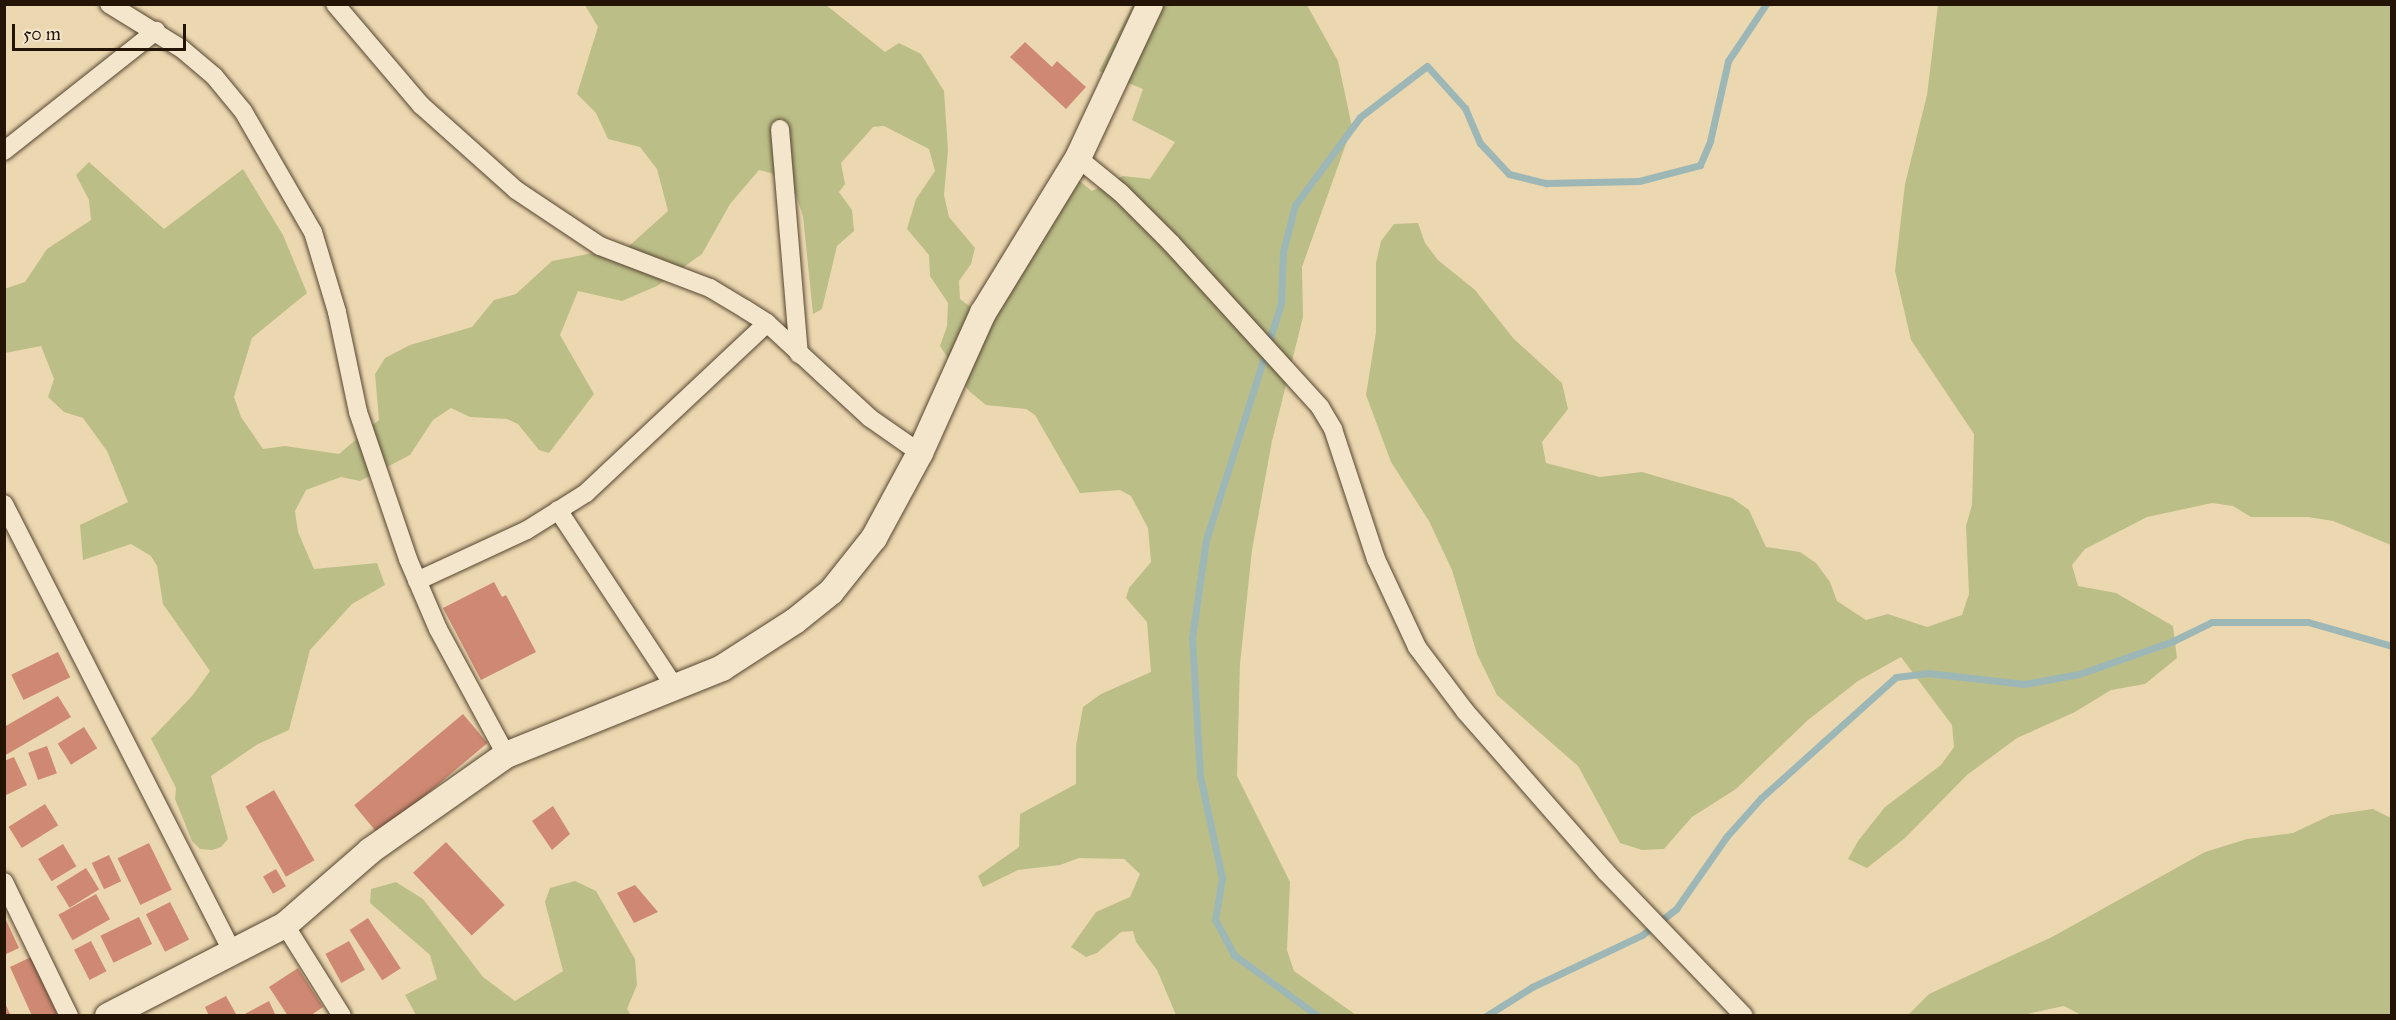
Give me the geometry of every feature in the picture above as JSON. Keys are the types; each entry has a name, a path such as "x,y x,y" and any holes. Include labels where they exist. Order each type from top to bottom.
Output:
{"main road":[{"path":"108,1016 285,925 370,851 506,756 722,668 795,621 831,592 874,538 920,453 983,313 1078,158 1150,4"}],"street":[{"path":"109,4 156,31 214,76 243,111 313,232 337,312 358,412 417,581 438,629 506,756"},
{"path":"335,4 421,105 516,190 600,246 710,288 767,323 870,418 920,453"},
{"path":"4,151 156,31"},
{"path":"780,129 799,354"},
{"path":"1078,158 1121,193 1171,243 1320,407 1332,429 1376,559 1417,647 1465,711 1606,872 1744,1016"},
{"path":"417,581 527,530 586,493 634,451 767,323"},
{"path":"4,504 233,953"},
{"path":"558,510 674,686"},
{"path":"4,882 69,1016"},
{"path":"285,925 342,1016"}],"green space":[{"path":"585,5 826,5 885,52 899,43 921,54 944,91 948,150 944,195 949,217 975,248 971,264 959,281 960,299 973,309 1061,166 1092,191 1123,176 1150,179 1175,142 1132,120 1143,89 1099,71 1133,5 1307,5 1338,61 1352,127 1302,267 1303,317 1272,441 1252,550 1240,664 1237,776 1290,882 1287,950 1294,971 1356,1015 1176,1015 1157,970 1136,942 1133,931 1121,932 1097,953 1086,957 1071,947 1096,912 1130,897 1140,874 1124,859 1079,858 1060,865 1018,870 983,887 978,876 1019,847 1020,814 1076,784 1076,746 1083,707 1101,694 1151,672 1147,622 1126,598 1129,588 1151,562 1148,528 1131,496 1120,490 1080,493 1035,415 1026,409 986,405 969,391 940,346 947,326 948,303 930,276 929,255 907,229 916,199 935,171 929,149 884,126 873,127 841,163 845,184 839,192 852,210 854,231 837,246 822,309 813,314 803,216 796,195 771,173 759,170 730,204 702,254 657,286 622,301 578,291 560,335 594,394 549,453 539,450 518,424 507,419 470,417 451,408 433,420 410,455 360,481 341,477 306,490 295,511 298,532 314,569 377,563 385,585 352,604 310,650 289,730 258,744 211,776 228,839 221,847 212,850 200,849 192,841 175,799 176,788 151,739 192,696 210,671 163,604 157,566 151,556 131,544 83,560 80,525 128,502 107,451 83,418 64,412 48,397 54,379 41,346 5,353 4,289 25,282 47,249 91,220 89,200 76,175 89,162 164,229 243,169 283,235 307,293 252,338 234,397 241,417 263,449 285,446 339,454 379,420 375,374 385,358 410,345 472,327 494,300 516,294 552,261 629,246 668,211 657,169 640,147 608,139 596,113 577,94 598,27"},
{"path":"1938,5 2391,5 2391,545 2333,521 2308,517 2251,517 2233,506 2212,503 2147,517 2085,549 2072,565 2078,586 2116,593 2173,626 2177,658 2145,684 2111,690 2075,712 2017,738 1967,775 1905,838 1867,868 1848,859 1858,841 1885,807 1941,765 1954,747 1952,725 1901,657 1858,681 1808,720 1736,789 1692,817 1664,849 1642,850 1620,843 1578,766 1497,695 1477,654 1452,570 1429,521 1391,462 1366,395 1376,332 1376,263 1381,241 1394,224 1418,223 1425,243 1438,260 1475,290 1513,338 1562,383 1568,409 1542,442 1546,463 1600,477 1642,472 1732,498 1749,510 1766,547 1800,552 1816,563 1830,582 1837,601 1866,620 1888,614 1927,627 1962,615 1969,594 1966,526 1972,505 1974,434 1911,340 1895,271 1905,184 1927,95"},
{"path":"2373,809 2391,818 2391,1015 2083,1016 2064,1006 2022,1015 1908,1015 1929,994 2052,937 2205,852 2247,839 2293,833 2331,815"},
{"path":"575,881 596,891 635,959 637,985 627,1009 631,1015 416,1015 405,995 437,979 430,955 370,903 371,889 396,882 423,899 483,977 515,1001 563,971 545,902 550,888"}],"building":[{"path":"1025,42 1052,67 1057,61 1086,87 1066,109 1010,57"},
{"path":"494,582 502,597 506,595 536,652 481,680 443,608"},
{"path":"58,652 70,677 24,700 11,675"},
{"path":"58,696 71,717 4,756 4,727"},
{"path":"463,714 487,743 379,834 354,805"},
{"path":"84,727 97,748 71,765 58,743"},
{"path":"47,746 57,773 38,780 28,753"},
{"path":"14,757 27,785 4,796 4,761"},
{"path":"274,790 314,860 286,877 245,806"},
{"path":"45,804 58,825 22,848 9,827"},
{"path":"553,806 570,834 552,850 532,821"},
{"path":"446,842 505,905 472,936 413,873"},
{"path":"149,843 172,890 140,905 118,858"},
{"path":"63,844 76,866 52,881 38,859"},
{"path":"109,855 121,881 104,889 92,863"},
{"path":"86,868 99,889 70,908 56,887"},
{"path":"276,869 286,886 273,894 263,876"},
{"path":"635,885 658,912 634,923 617,893"},
{"path":"96,894 110,919 72,940 58,915"},
{"path":"170,902 189,939 165,952 146,914"},
{"path":"4,916 19,948 4,955"},
{"path":"139,917 152,944 114,963 100,936"},
{"path":"368,918 401,968 382,980 350,930"},
{"path":"91,941 106,971 90,980 74,950"},
{"path":"349,941 365,970 341,983 325,954"},
{"path":"31,957 57,1014 53,1016 32,1016 10,967"},
{"path":"298,968 323,1007 310,1016 288,1016 269,987"},
{"path":"226,996 237,1016 209,1016 205,1007"},
{"path":"4,1001 11,1016 4,1016"},
{"path":"269,1001 276,1016 241,1016"}],"waterway":[{"path":"1318,1016 1234,955 1215,920 1222,878 1200,776 1192,638 1206,540 1281,303 1283,252 1295,205 1360,117 1427,66 1465,108 1480,143 1509,174 1546,183 1639,181 1700,165 1710,141 1728,61 1766,4"},
{"path":"1486,1016 1532,987 1642,935 1676,909 1727,836 1761,798 1896,677 1928,673 2024,684 2079,674 2173,641 2212,622 2308,622 2392,646"}]}
